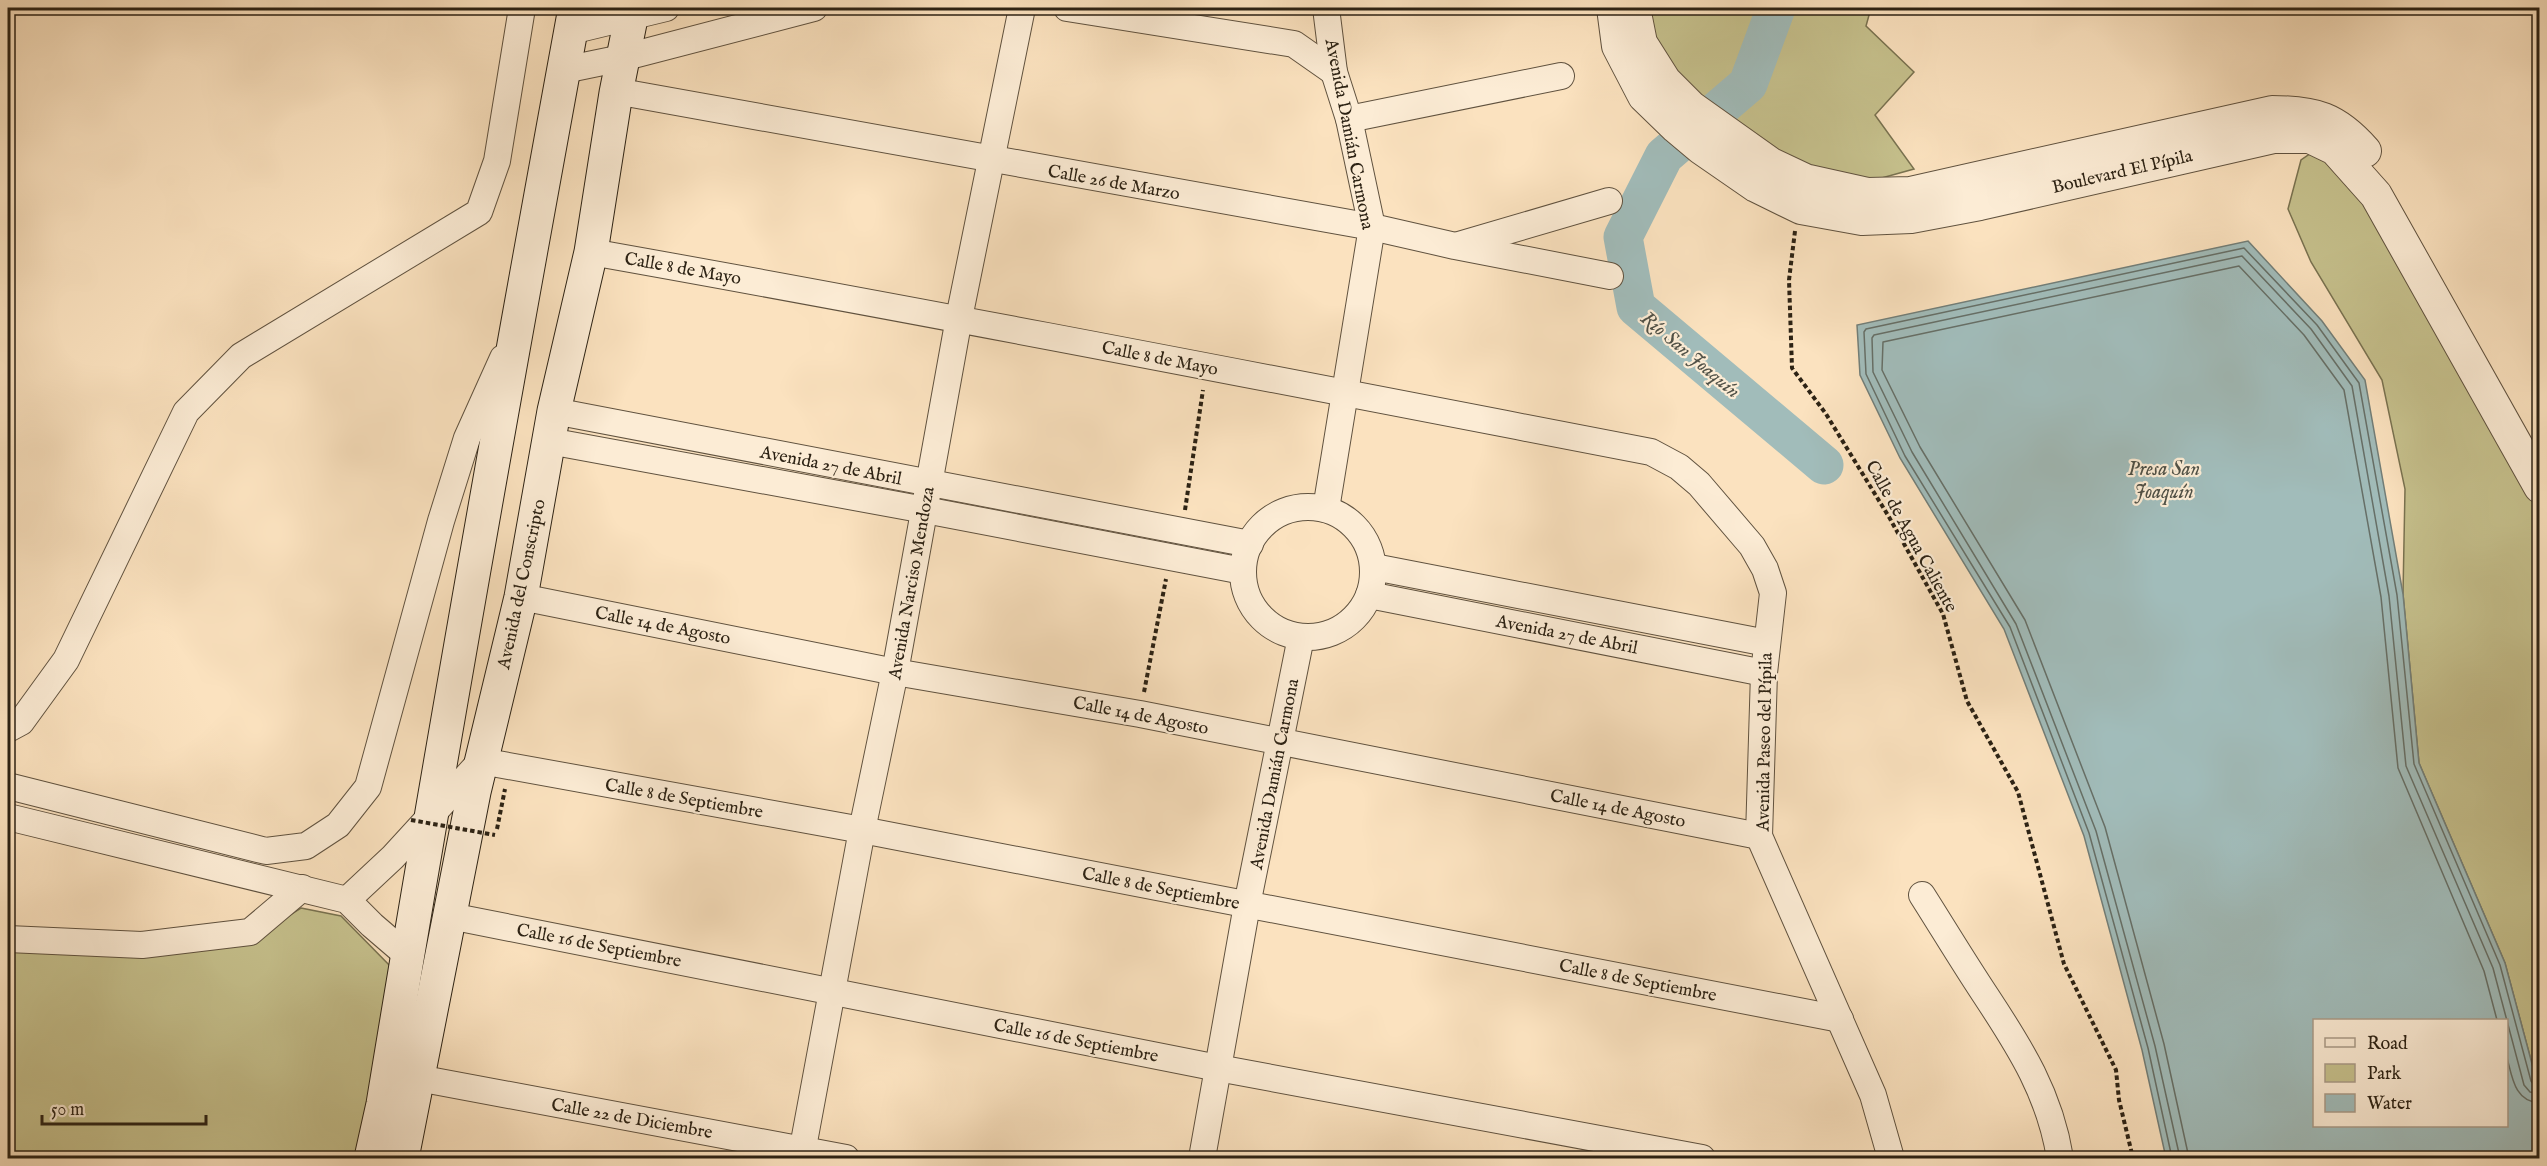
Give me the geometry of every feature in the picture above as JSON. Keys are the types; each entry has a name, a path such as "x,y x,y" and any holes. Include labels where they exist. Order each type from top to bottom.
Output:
{"main road":[{"name":"Avenida del Conscripto","path":"402,1158 481,761 521,597 552,426 591,252 616,93 632,12"},
{"path":"371,1158 383,1104 407,955 420,819 519,322 573,19"},
{"path":"519,322 572,329"}],"street":[{"path":"8,729 21,722 66,660 186,412 241,356 479,212 497,161 522,8"},
{"path":"573,19 666,8"},
{"path":"564,70 622,58 814,8"},
{"name":"Avenida Narciso Mendoza","path":"802,1154 862,830 895,672 959,318 1022,8"},
{"path":"1067,8 1294,45 1334,72"},
{"name":"Avenida Damián Carmona","path":"1326,8 1334,72 1349,119 1372,227 1347,393 1326,509"},
{"name":"Boulevard El Pípila","path":"1613,8 1618,46 1644,96 1683,117 1710,138 1756,186 1801,208 1863,219 1911,217 1980,204 2274,137 2310,137 2335,149 2376,195 2540,487"},
{"name":"Boulevard El Pípila","path":"1634,8 1641,43 1665,81 1683,117"},
{"path":"1349,119 1561,76"},
{"name":"Calle 26 de Marzo","path":"616,93 633,94 1372,227 1455,246 1610,276"},
{"name":"Boulevard El Pípila","path":"1710,138 1805,180 1868,194 1910,193 2272,112 2304,112 2325,119 2344,130 2370,157 2540,466"},
{"path":"1455,246 1609,201"},
{"name":"Calle 8 de Mayo","path":"591,252 959,318 1206,368 1651,452 1679,466 1713,500"},
{"path":"8,786 266,851 306,846 338,825 368,787 441,521 467,438 519,322"},
{"name":"Avenida 27 de Abril","path":"552,426 929,483 1250,544"},
{"name":"Avenida 27 de Abril","path":"552,426 925,510 1243,572"},
{"name":"Avenida Paseo del Pípila","path":"1713,500 1752,546 1766,568 1773,593 1764,673 1760,836 1873,1095 1891,1158"},
{"path":"1304,507 1326,509 1344,518 1359,531 1369,548 1374,567 1369,595 1358,614 1342,627 1323,636 1301,637 1278,630 1259,616 1247,595 1243,572 1250,544 1263,525 1282,512 1304,507"},
{"name":"Avenida 27 de Abril","path":"1374,567 1767,643"},
{"name":"Avenida 27 de Abril","path":"1369,595 1764,673"},
{"name":"Calle 14 de Agosto","path":"521,597 895,672 1140,714 1760,836"},
{"name":"Avenida Damián Carmona","path":"1202,1158 1247,905 1301,637"},
{"path":"347,900 420,819 481,761"},
{"name":"Calle 8 de Septiembre","path":"481,761 862,830 1840,1019"},
{"path":"8,817 347,900 407,955"},
{"path":"8,939 142,945 250,932 302,888"},
{"path":"1922,895 2013,1036 2040,1086 2055,1129 2060,1158"},
{"name":"Calle 16 de Septiembre","path":"450,916 1218,1068 1702,1158"},
{"name":"Calle 22 de Diciembre","path":"418,1078 802,1154 846,1158"}],"path":[{"name":"Calle de Agua Caliente","path":"1794,234 1789,280 1792,368 1826,414 1943,614 1967,700 2018,792 2064,964 2116,1070 2133,1158"},
{"path":"1182,531 1206,368"},
{"path":"1140,714 1171,558"},
{"path":"420,819 495,835 504,794"}],"green space":[{"path":"1640,8 1871,8 1866,26 1914,72 1875,115 1914,169 1860,184 1776,160 1682,89"},
{"path":"2317,149 2366,202 2539,511 2539,1090 2505,963 2419,763 2403,594 2405,489 2382,380 2311,262 2288,209 2301,160"},
{"path":"301,908 341,916 394,970 358,1158 8,1158 8,949 253,938"}],"water":[{"name":"Presa San Joaquín","path":"2248,241 2322,321 2365,380 2403,594 2419,763 2505,963 2539,1090 2539,1158 2166,1158 2142,1050 2084,836 2004,629 1900,458 1860,375 1857,325"}],"waterway":[{"name":"Río San Joaquín","path":"1776,8 1748,84 1664,156 1623,237 1636,307 1824,465"}]}
